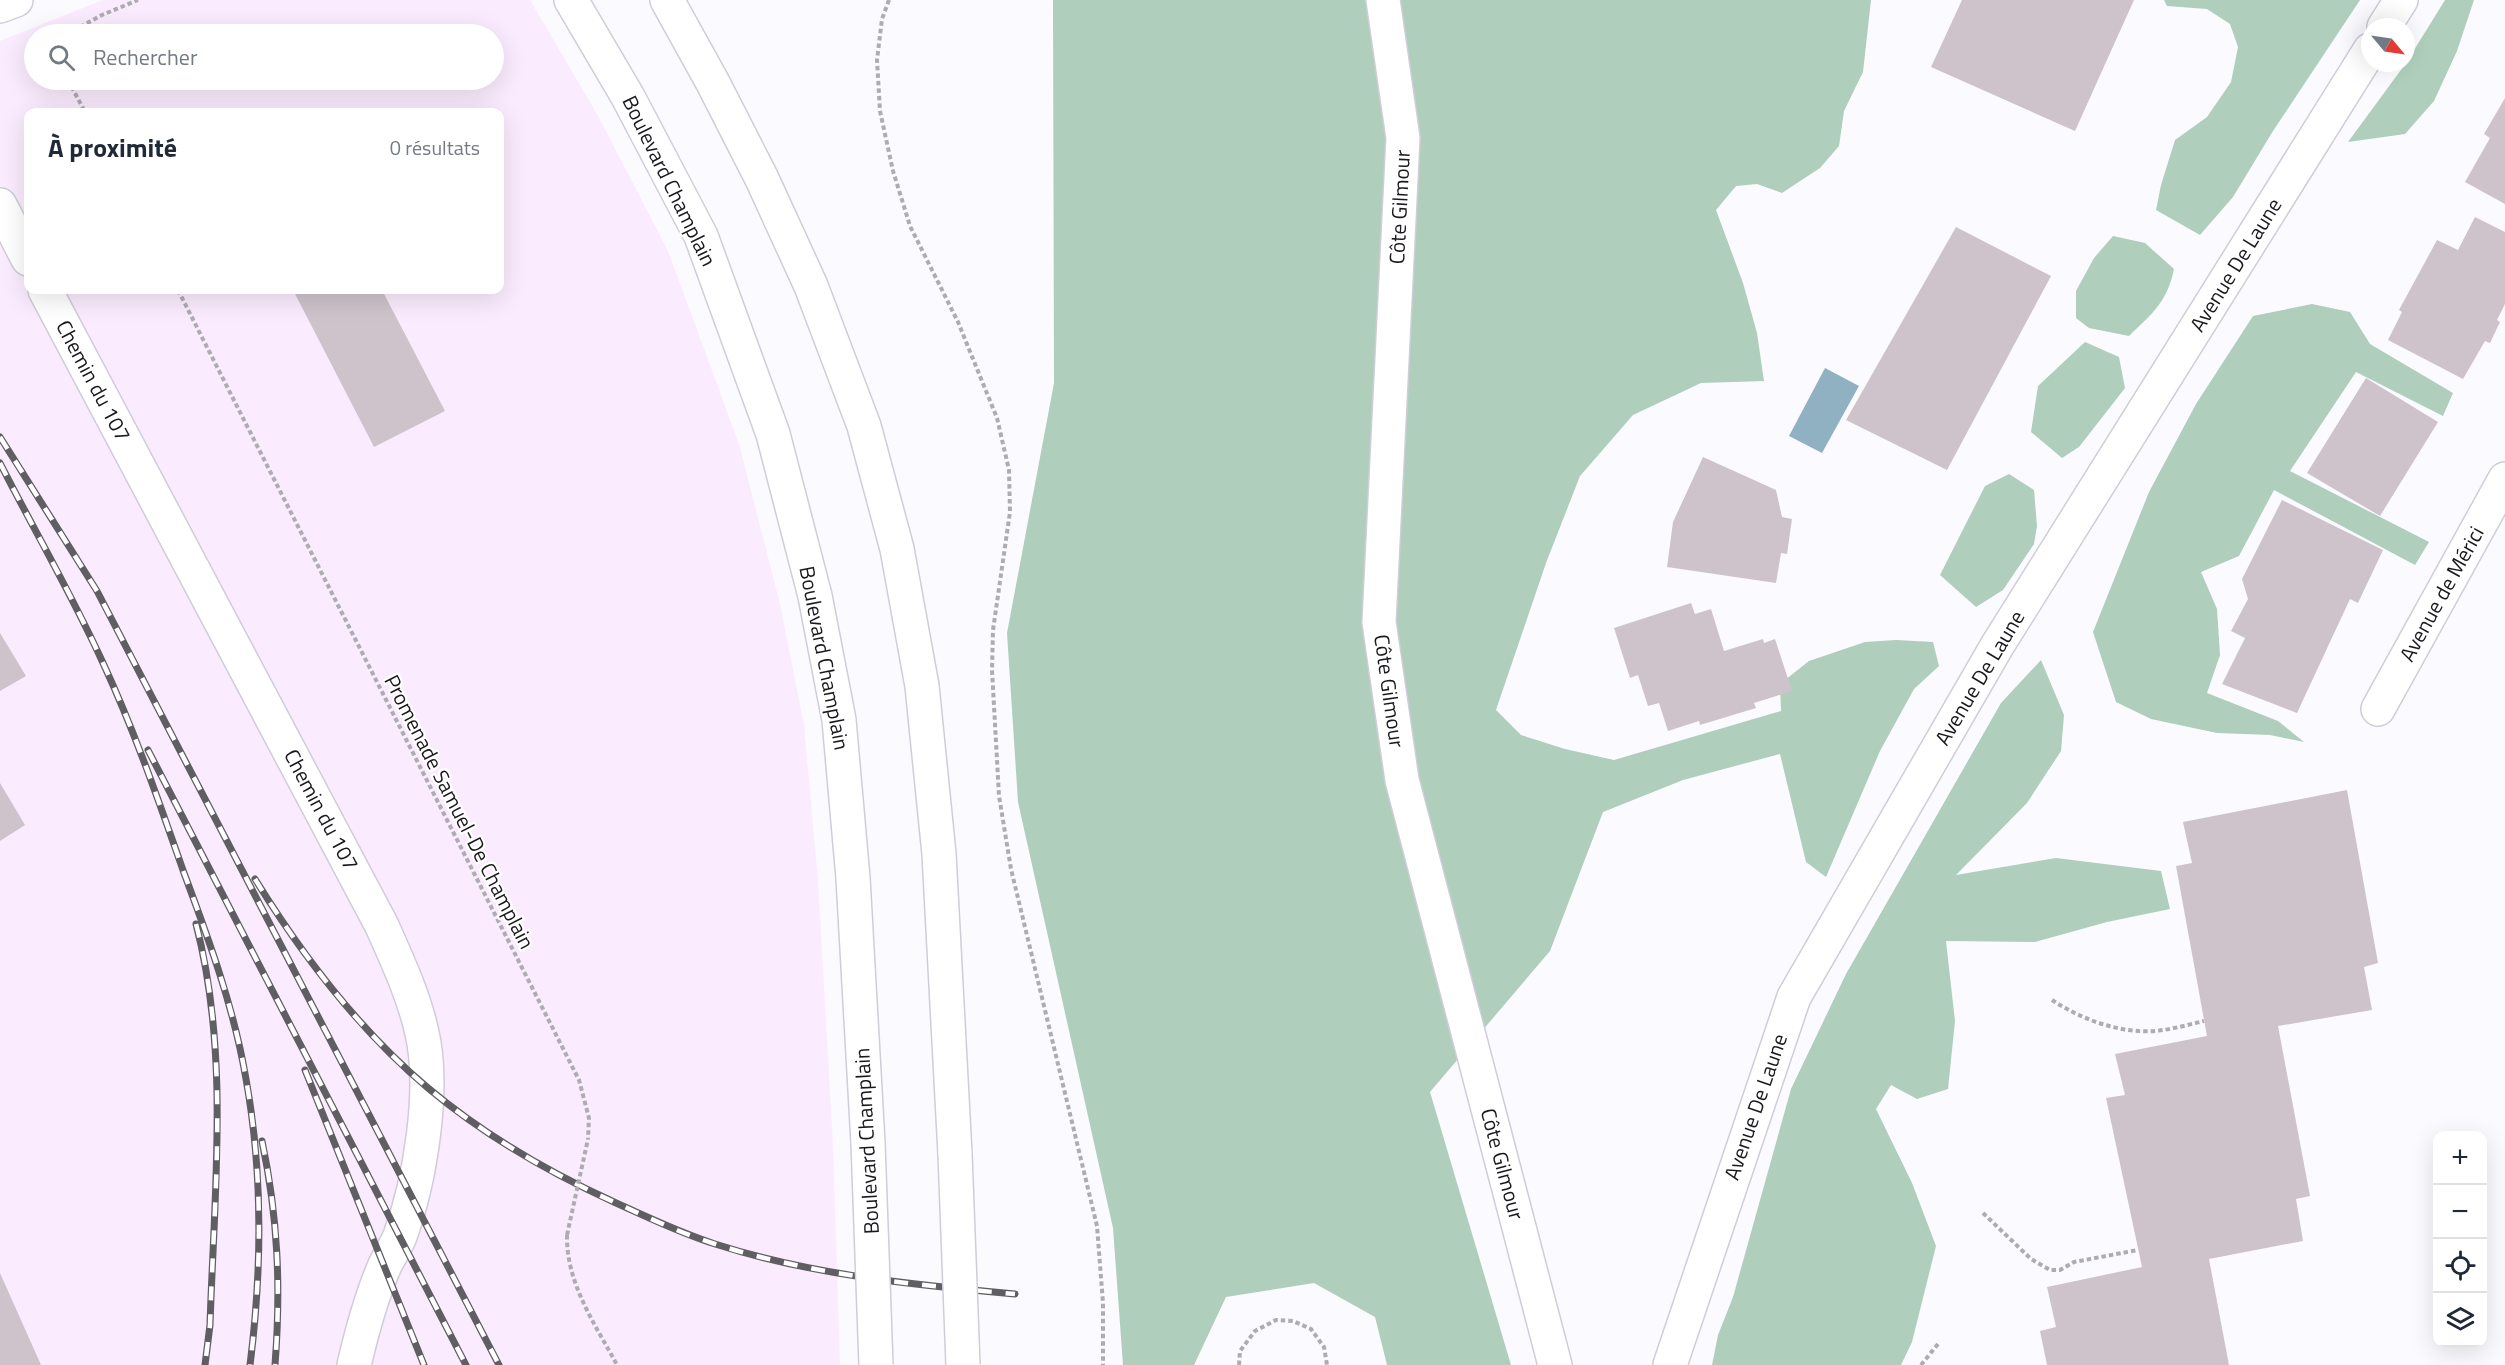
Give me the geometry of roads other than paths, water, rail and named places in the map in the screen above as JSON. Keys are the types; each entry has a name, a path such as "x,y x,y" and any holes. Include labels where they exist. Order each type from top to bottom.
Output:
{"street":[{"path":"0,6 16,0"},
{"name":"Boulevard Champlain","path":"571,0 628,97 701,236 773,434 815,596 839,720 853,879 868,1143 876,1365"},
{"path":"667,0 735,126 811,286 864,426 897,549 922,686 939,854 955,1154 963,1365"},
{"name":"Côte Gilmour","path":"1383,0 1403,138 1379,622 1402,780 1555,1365"},
{"path":"2390,18 2401,0"},
{"name":"Avenue De Laune","path":"1666,1359 1794,997 1997,646 2361,64"},
{"path":"0,205 24,251"},
{"name":"Chemin du 107","path":"47,294 382,926 423,1033 428,1088 421,1146 411,1198 400,1237 385,1265 362,1326 354,1365"},
{"name":"Avenue de Mérici","path":"2378,709 2505,479"}],"water":[{"path":"1825,368 1859,386 1822,453 1789,436"}],"railway":[{"path":"0,437 97,591 499,1365"},
{"path":"0,463 79,612 115,689 156,794 228,1000 241,1053 252,1114 258,1186 257,1293 250,1365"},
{"path":"148,750 466,1365"},
{"path":"255,879 312,963 378,1042 449,1105 494,1137 541,1165 664,1224 702,1240 752,1255 864,1277 1015,1294"},
{"path":"196,924 207,973 216,1073 216,1174 210,1325 205,1365"},
{"path":"305,1070 424,1365"},
{"path":"262,1141 272,1197 277,1252 278,1308 275,1365"}]}
